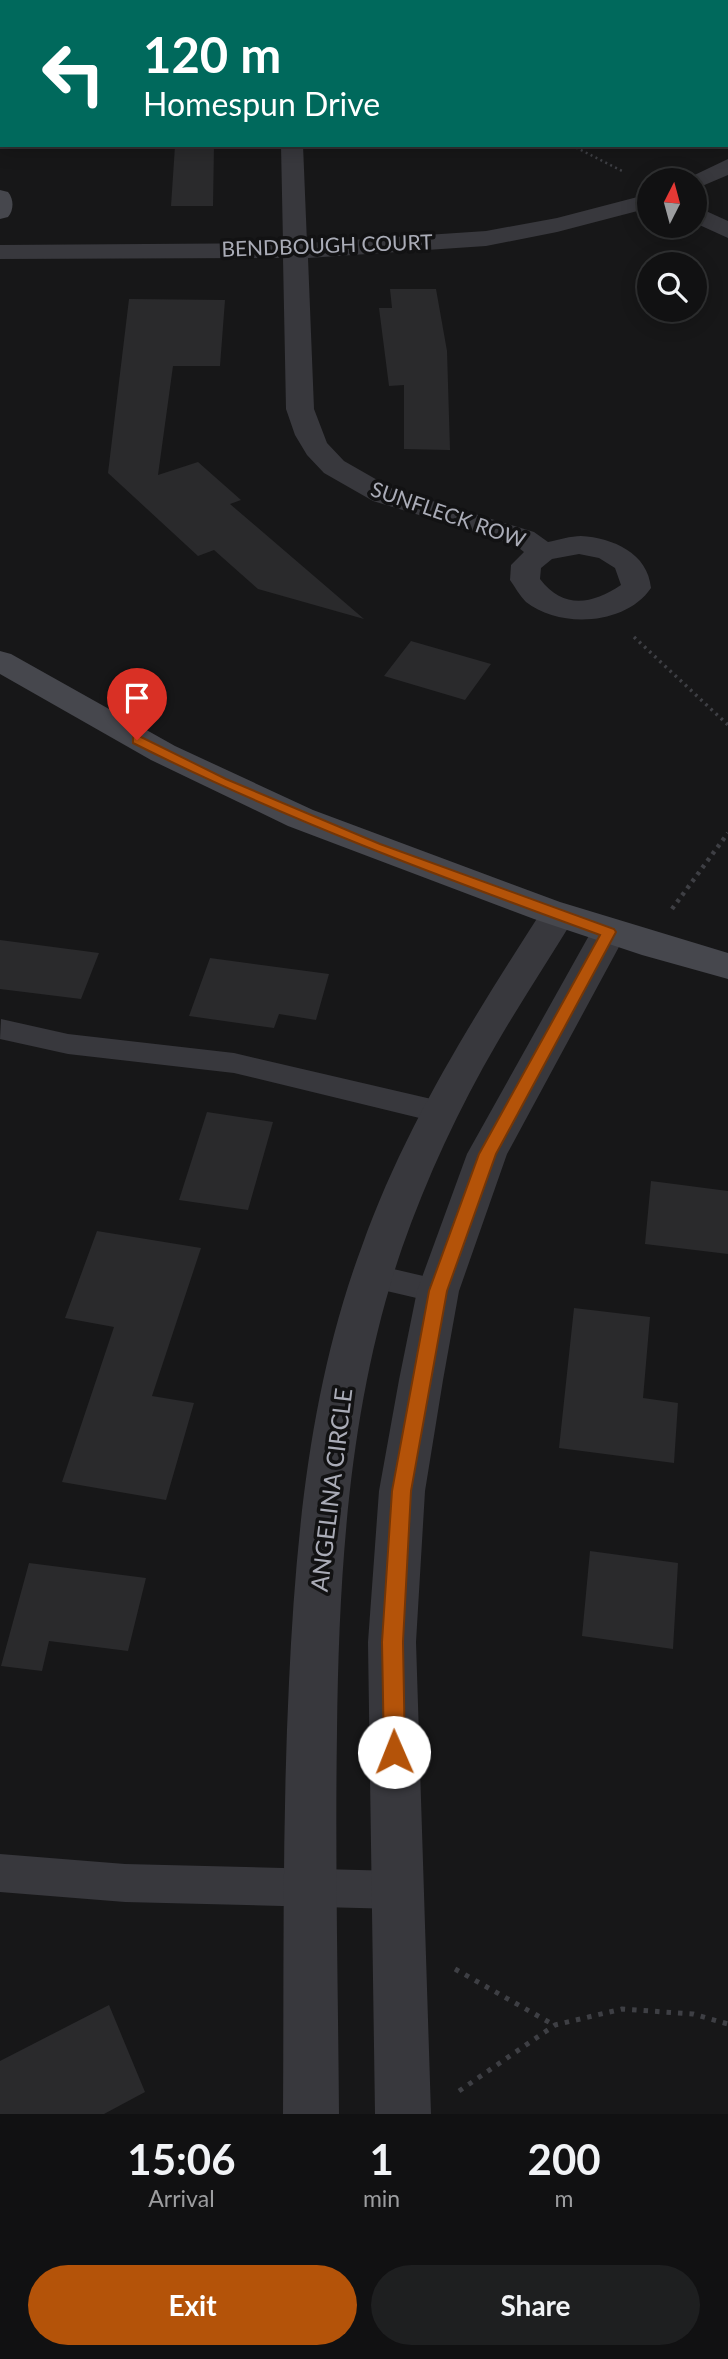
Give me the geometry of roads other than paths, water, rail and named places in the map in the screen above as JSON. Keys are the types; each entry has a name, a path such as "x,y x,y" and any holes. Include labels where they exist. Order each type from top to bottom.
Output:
{"street":[{"name":"SUNFLECK ROW","path":"292,147 298,249 300,409 317,449 335,469 390,498 524,538 542,551"},
{"path":"707,176 728,166"},
{"path":"0,197 0,212"},
{"name":"BENDBOUGH COURT","path":"0,252 298,249 464,241 577,221 637,204"},
{"path":"707,220 728,231"},
{"name":"SUNFLECK ROW","path":"560,546 599,548 617,554 631,564 636,575 636,588 625,599 606,608 580,610 553,606 534,595 524,583 523,570 529,561 542,551 560,546"},
{"path":"0,661 116,729 221,782 375,847 558,915 728,966"},
{"name":"ANGELINA CIRCLE","path":"311,2114 313,1643 329,1479 348,1368 372,1276 427,1137 471,1052 558,915"},
{"path":"403,2114 393,1642 402,1491 438,1291 487,1154 609,932"}],"lane":[{"path":"1,1029 68,1044 234,1063 440,1112"},
{"path":"372,1276 438,1291"},
{"path":"0,1873 125,1884 397,1891"}]}
